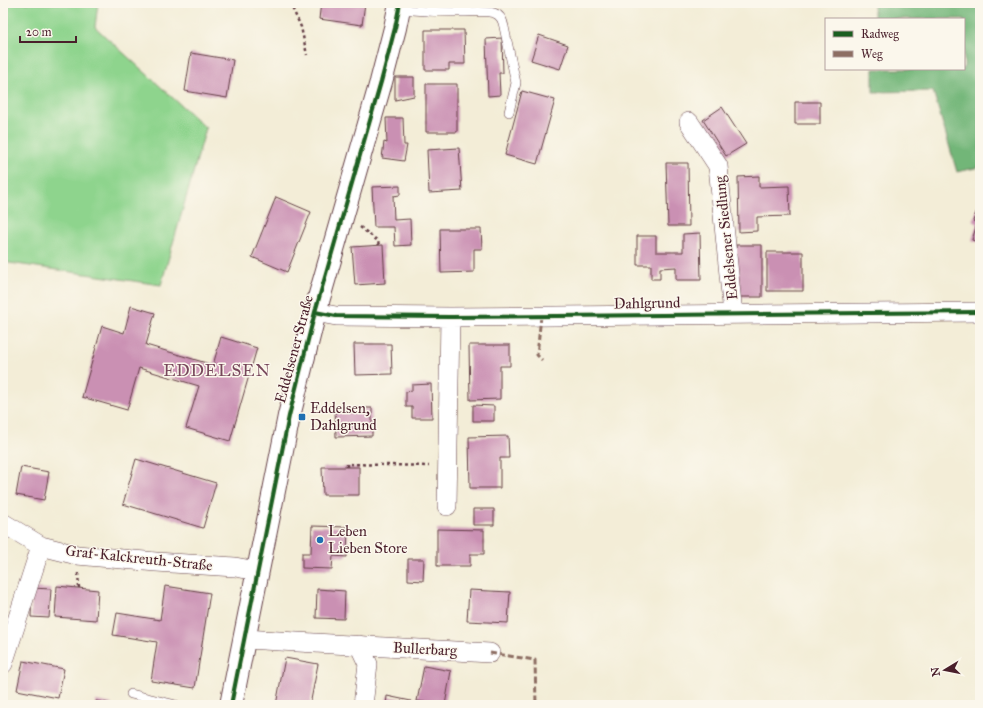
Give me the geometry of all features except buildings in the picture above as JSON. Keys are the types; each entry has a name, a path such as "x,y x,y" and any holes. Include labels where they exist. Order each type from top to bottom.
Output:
{"street":[{"name":"Eddelsener Straße","path":"231,705 289,416 315,312 381,82 399,6"},
{"name":"Eddelsener Siedlung","path":"689,122 718,166 733,314"},
{"name":"Dahlgrund","path":"315,312 336,316 450,317 980,312"},
{"path":"446,506 450,317"},
{"name":"Graf-Kalckreuth-Straße","path":"3,523 41,546 77,555 235,567 257,571"},
{"path":"3,664 41,546"},
{"name":"Bullerbarg","path":"244,639 490,653"},
{"path":"359,646 368,664 363,705"}],"lane":[{"path":"399,6 426,11 494,13 499,16 503,20 516,83 509,112"},
{"path":"131,694 176,705"}],"path":[{"path":"290,3 301,26 307,55"},
{"path":"343,216 354,222 378,241 379,246"},
{"path":"347,467 347,464 447,467"}],"green space":[{"path":"3,3 98,3 95,27 206,128 161,285 3,262"},
{"path":"874,3 980,3 980,167 957,172 933,91 873,92 873,70 965,70 965,18 874,18"}],"marked path":[{"path":"541,316 537,355 542,360"},
{"path":"490,653 535,660 536,705"}],"cycle path":[{"path":"231,705 289,416 315,312 381,82 400,3"},
{"path":"315,312 336,316 450,317 980,312"}],"place":[{"name":"Eddelsen, Dahlgrund","path":"302,417"},
{"name":"Leben Lieben Store","path":"320,540"}],"district":[{"name":"EDDELSEN","path":"217,370"}]}
